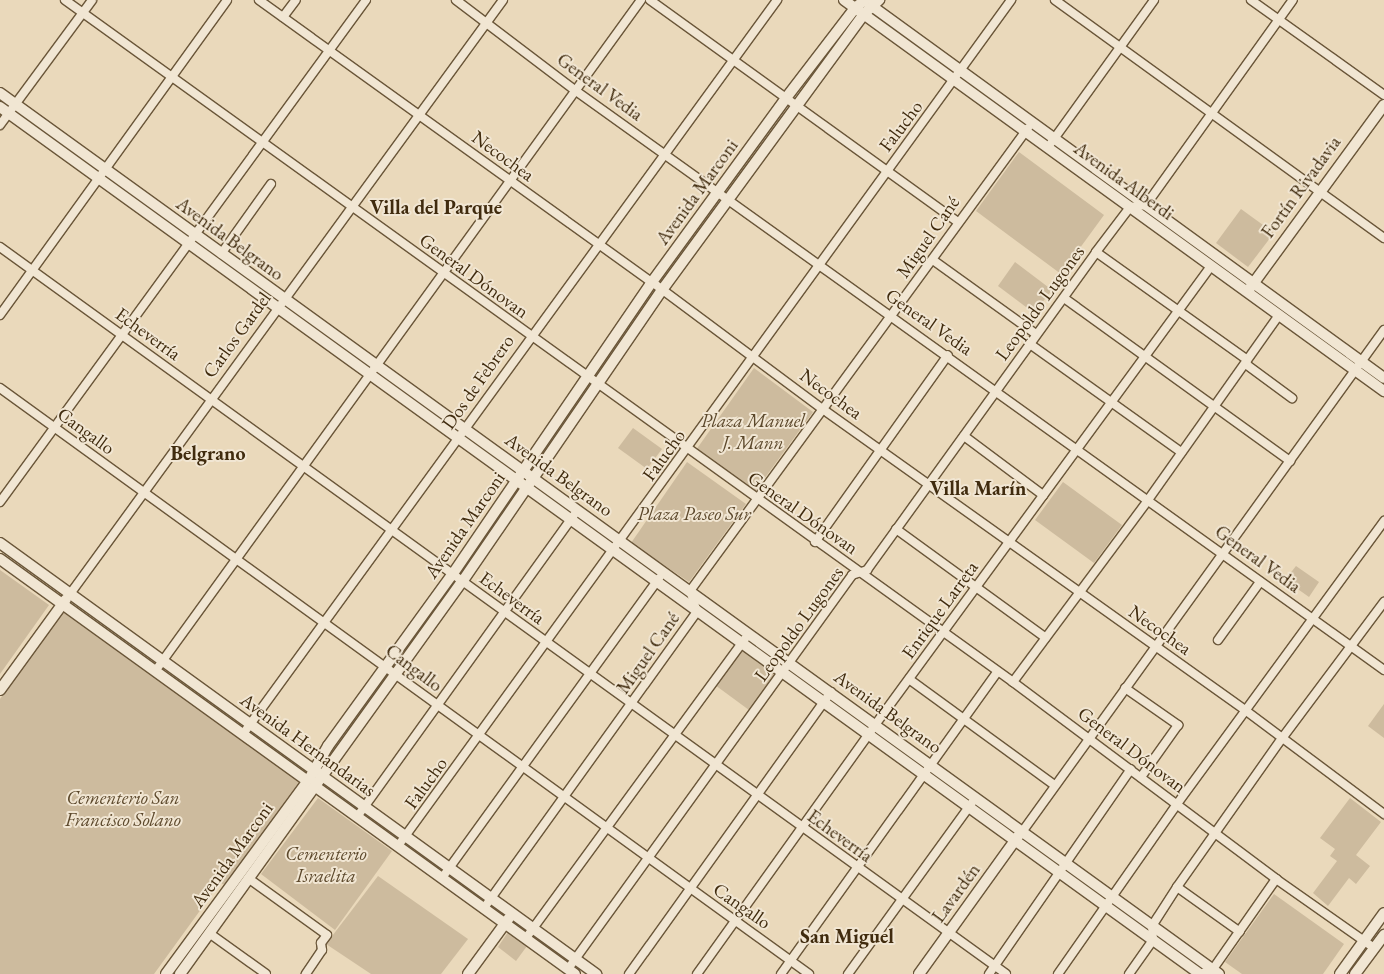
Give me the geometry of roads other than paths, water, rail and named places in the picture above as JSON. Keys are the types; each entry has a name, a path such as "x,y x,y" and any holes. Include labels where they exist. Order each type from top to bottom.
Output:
{"main road":[{"name":"Avenida Alberdi","path":"844,0 1210,266 1250,286 1279,315 1384,391"},
{"name":"Avenida Alberdi","path":"865,0 877,4 961,71 1146,205 1250,286 1384,378"},
{"name":"Avenida Marconi","path":"180,974 312,783 313,769 452,574 652,282 786,98 855,8 865,0"},
{"path":"864,14 877,4"},
{"name":"Avenida Marconi","path":"166,974 312,783 322,776 396,675 462,582 595,384 864,14"},
{"name":"Avenida Belgrano","path":"0,93 104,170 1216,971"},
{"name":"Fortín Rivadavia","path":"1250,286 1384,104"},
{"name":"Avenida Belgrano","path":"4,111 1200,974"},
{"name":"Avenida Hernandarias","path":"0,543 70,594 243,734 571,972"},
{"name":"Avenida Hernandarias","path":"0,559 62,604 250,724 596,974"},
{"name":"Carlos Gardel","path":"0,690 70,594"},
{"name":"Lavardén","path":"919,974 1022,832"},
{"path":"468,974 512,913"},
{"path":"1340,974 1384,913"},
{"path":"1355,974 1384,934"}],"street":[{"name":"General Dónovan","path":"65,0 170,78 595,384 1013,682 1216,832 1276,879 1374,948"},
{"path":"0,126 4,111 15,104 92,0"},
{"path":"0,315 227,0"},
{"name":"Necochea","path":"259,0 652,282 824,410 1283,737 1384,814"},
{"path":"284,17 296,0"},
{"path":"0,502 185,243 366,0"},
{"name":"General Vedia","path":"456,0 718,193 948,355 1384,670"},
{"name":"Carlos Gardel","path":"70,594 503,0"},
{"path":"158,665 640,0"},
{"path":"650,0 958,222"},
{"name":"Dos de Febrero","path":"243,734 466,430 530,336 776,0"},
{"name":"Falucho","path":"398,846 407,837 480,737 819,264 955,81 1011,0"},
{"path":"1055,0 1212,111 1384,238"},
{"path":"1047,148 1154,0"},
{"path":"1251,0 1384,95"},
{"path":"1130,207 1146,205 1293,0"},
{"name":"Miguel Cané","path":"484,908 566,799 697,612 690,591 756,499 824,410 1032,122"},
{"path":"222,254 271,184"},
{"name":"Leopoldo Lugones","path":"571,972 576,960 789,663 857,571 867,570 1036,334 1130,207"},
{"name":"Echeverría","path":"0,247 547,644 632,703 802,829 1006,974"},
{"path":"1096,252 1246,359 1247,365 1292,398"},
{"path":"933,260 1036,334"},
{"name":"Enrique Larreta","path":"697,974 802,829 874,724 977,587 1076,448 1210,266"},
{"path":"1064,298 1290,461"},
{"path":"1013,682 1148,500 1246,359 1279,315"},
{"path":"1022,832 1053,784 1125,688 1384,330"},
{"path":"1030,344 1181,452"},
{"path":"815,542 879,449 948,355"},
{"name":"Cangallo","path":"0,388 809,974"},
{"path":"964,436 1043,495"},
{"path":"358,817 578,510"},
{"path":"1058,974 1177,804 1384,521"},
{"path":"896,529 1046,638"},
{"path":"442,878 663,572"},
{"path":"1218,640 1260,582"},
{"path":"1129,974 1153,940 1152,926 1177,887 1283,737 1384,602"},
{"path":"526,938 749,633"},
{"path":"781,974 997,672"},
{"path":"909,679 1053,784"},
{"path":"1125,688 1178,726 1142,777"},
{"path":"629,974 759,797 831,692"},
{"path":"989,974 1061,874 1131,769"},
{"path":"848,974 976,798"},
{"path":"248,878 327,935 321,943 322,950 306,974"},
{"path":"1200,974 1216,971 1276,879"},
{"path":"1177,887 1240,932"},
{"path":"209,933 266,974"}],"district":[{"name":"Villa del Parque","path":"436,207"},
{"name":"Belgrano","path":"208,453"},
{"name":"Villa Marín","path":"978,488"},
{"name":"San Miguel","path":"847,936"}],"park label":[{"name":"Plaza Manuel J. Mann","path":"753,432"},
{"name":"Plaza Paseo Sur","path":"694,514"},
{"name":"Cementerio San Francisco Solano","path":"123,809"},
{"name":"Cementerio Israelita","path":"326,865"}]}
